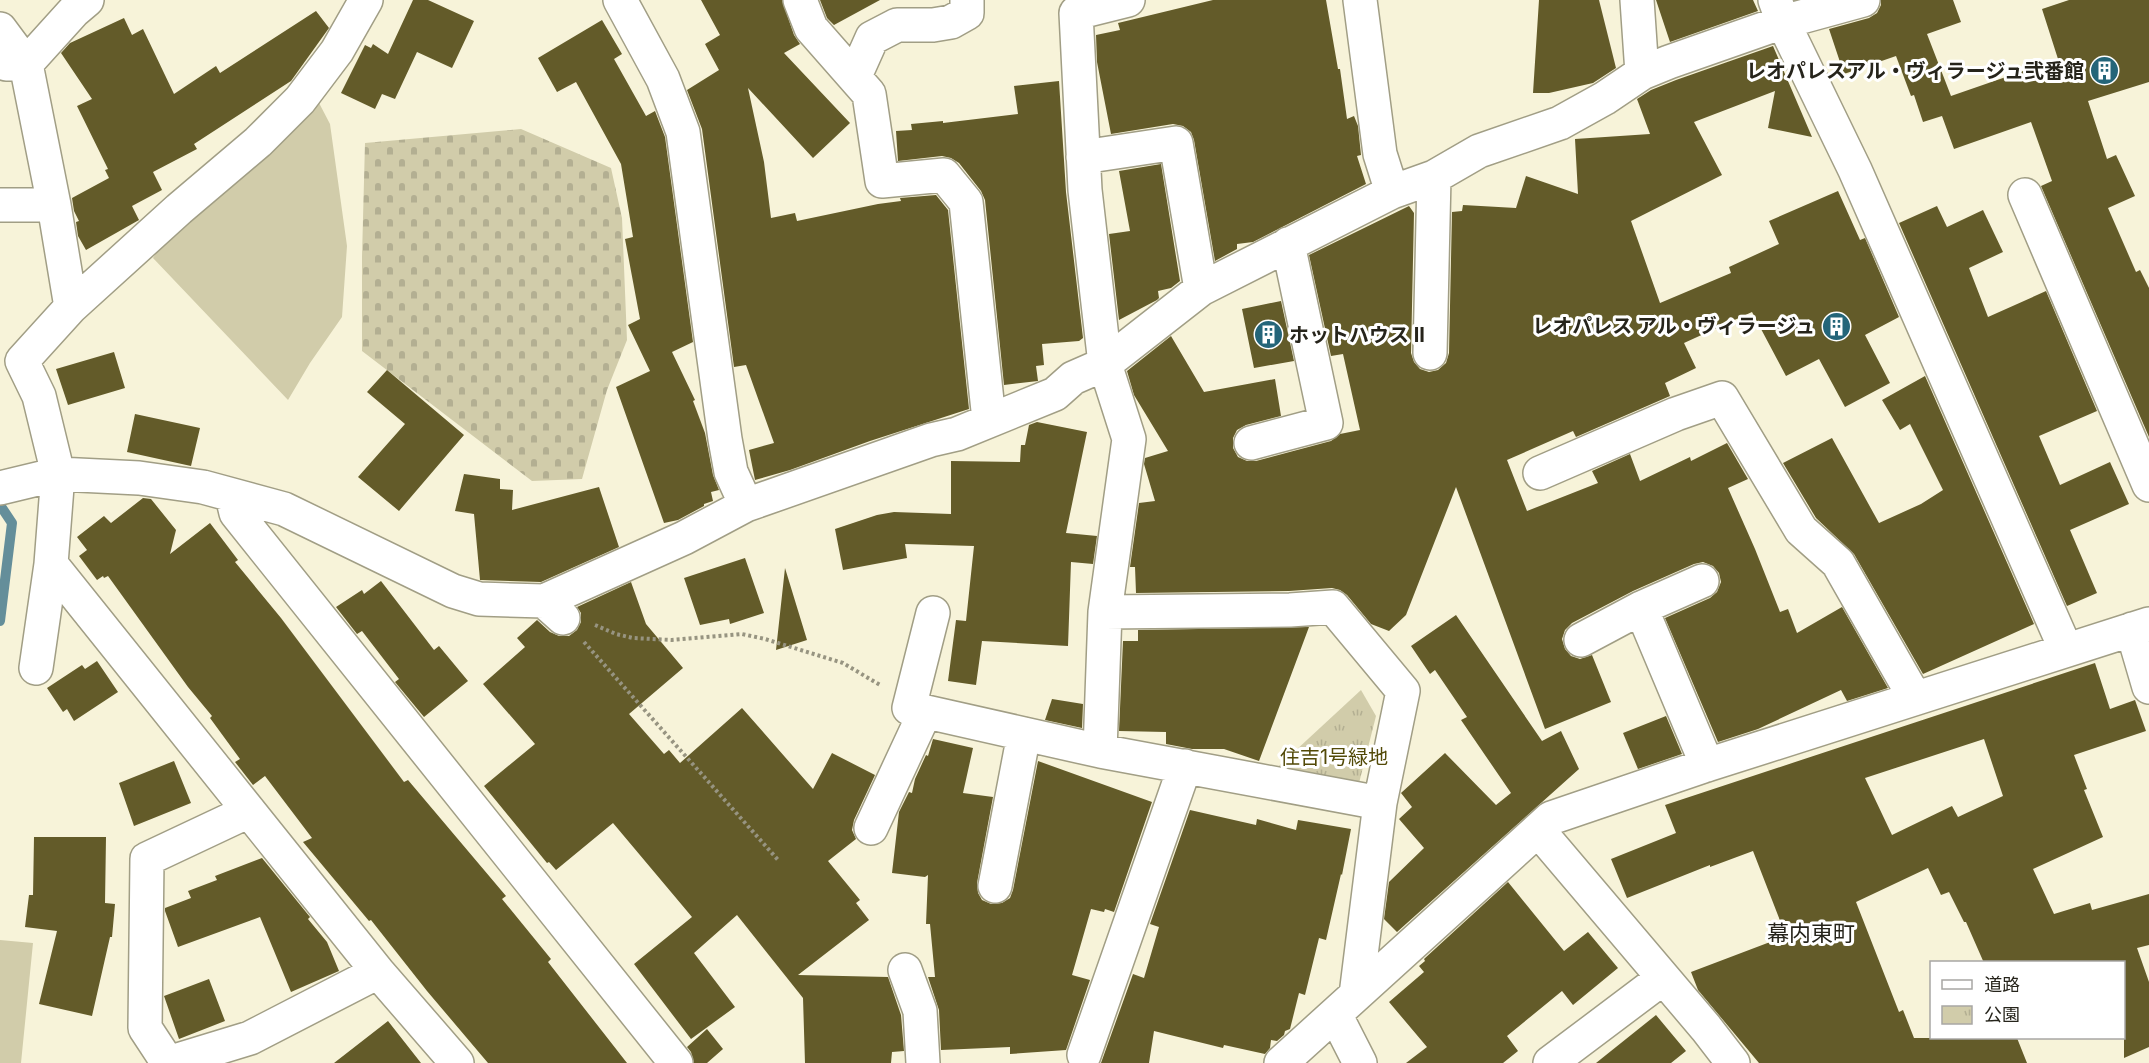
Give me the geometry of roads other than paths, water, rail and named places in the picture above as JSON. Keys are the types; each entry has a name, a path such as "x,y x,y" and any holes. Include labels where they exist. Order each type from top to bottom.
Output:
{"street":[{"path":"13,64 87,0"},
{"path":"36,668 51,564 58,474 39,396 11,361 171,216 258,142 300,100 337,51 366,0"},
{"path":"620,0 663,79 683,132 730,472 746,505"},
{"path":"801,0 812,28 869,94 882,181 944,175 966,202 988,420"},
{"path":"855,76 872,38 897,25 933,25 951,22 967,13 967,0"},
{"path":"1100,751 1105,612 1129,439 1105,364 1085,190 1076,13 1128,0"},
{"path":"1360,0 1380,154 1392,192"},
{"path":"1637,0 1642,73"},
{"path":"7,486 58,474 139,478 203,487 284,509 453,591 479,599 556,612 746,505 932,440 957,434 1054,394 1073,378 1105,364 1201,289 1392,192 1434,177 1479,151 1560,123 1605,98 1642,73 1779,11 1863,0"},
{"path":"1779,11 1855,170 2066,650"},
{"path":"0,29 13,64 54,205 71,307"},
{"path":"1083,157 1176,143 1201,289"},
{"path":"1430,353 1434,177"},
{"path":"2025,195 2149,485"},
{"path":"0,205 54,205"},
{"path":"1251,443 1326,423 1288,244"},
{"path":"1540,473 1676,414 1722,398 1801,530 1838,563 1915,698"},
{"path":"232,496 236,513 676,1063"},
{"path":"51,564 378,972 457,1063"},
{"path":"1581,640 1641,608 1702,581"},
{"path":"1105,612 1290,610 1333,607 1403,692 1380,803 1346,1005 1360,1063"},
{"path":"1641,608 1707,765"},
{"path":"871,828 917,710 933,613"},
{"path":"1281,1063 1551,818 1707,765 2141,627 2149,687"},
{"path":"917,710 1100,751 1380,803"},
{"path":"995,886 1024,734"},
{"path":"1084,1056 1185,766"},
{"path":"249,811 147,860 145,1028 168,1063 255,1051 378,972"},
{"path":"1538,830 1706,1028 1732,1063"},
{"path":"905,970 920,1011 923,1063"},
{"path":"1550,1063 1663,978"}],"waterway":[{"path":"0,505 12,523 0,621"}],"place":[{"name":"レオパレスアル・ヴィラージュ弐番館","path":"2105,71"},
{"name":"レオパレス アル・ヴィラージュ","path":"1836,326"},
{"name":"ホットハウス II","path":"1268,335"}],"district":[{"name":"幕内東町","path":"1811,933"}],"park label":[{"name":"住吉1号緑地","path":"1334,757"}]}
